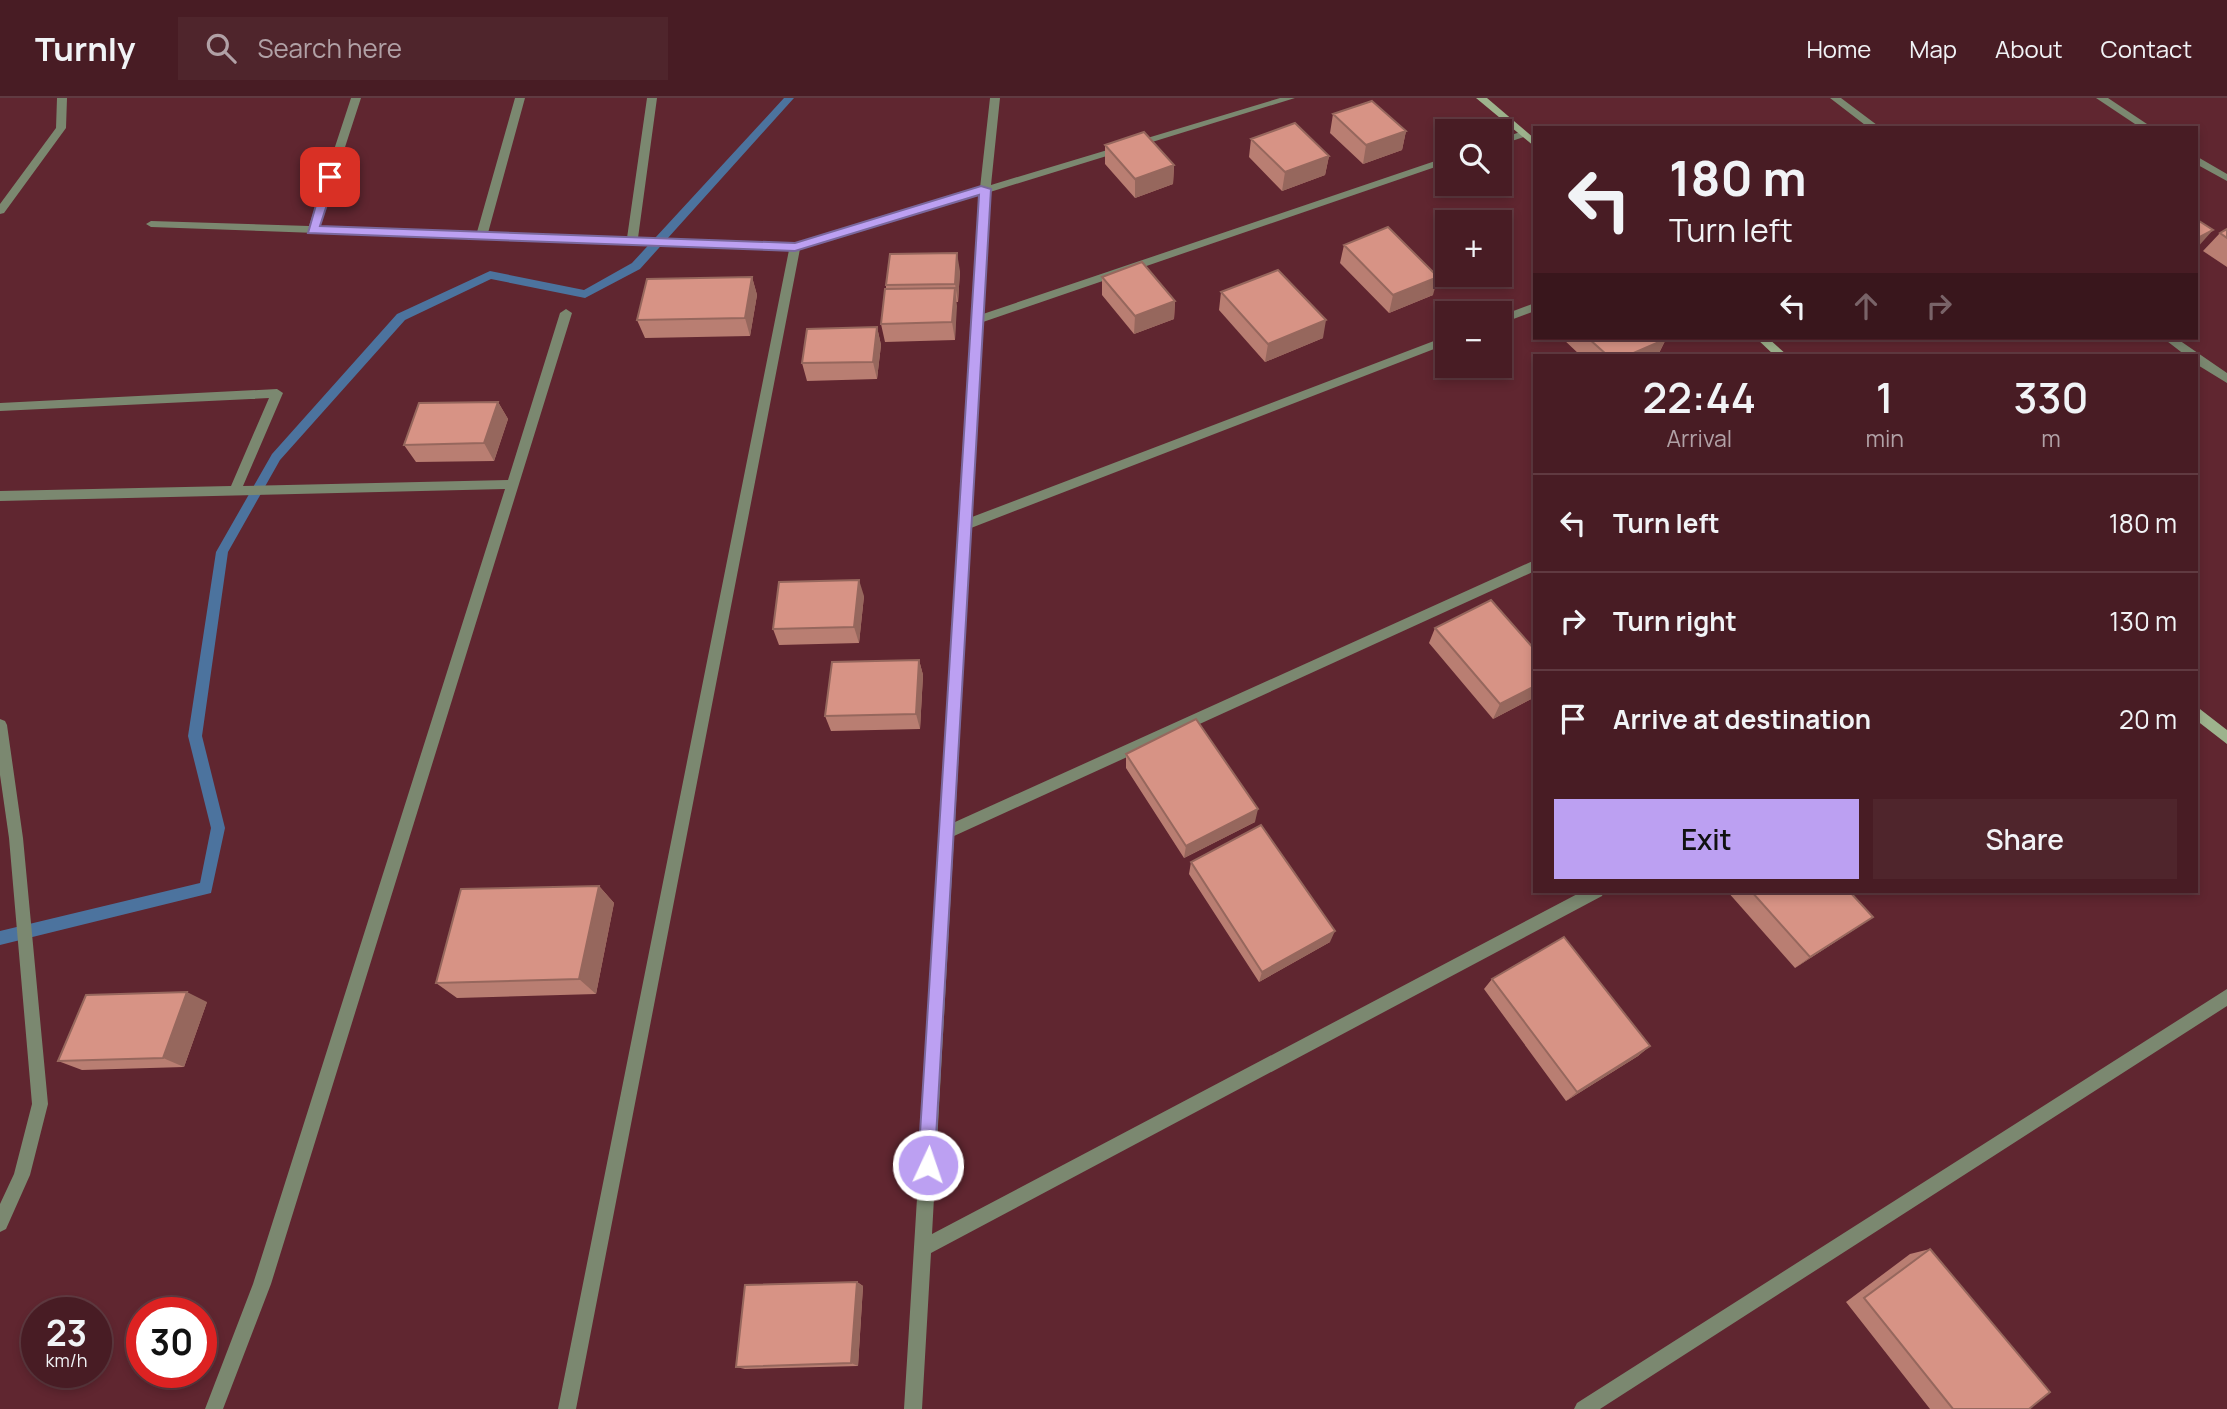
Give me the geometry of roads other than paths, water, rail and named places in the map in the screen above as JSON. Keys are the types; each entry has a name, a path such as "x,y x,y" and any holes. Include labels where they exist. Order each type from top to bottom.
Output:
{"street":[{"path":"0,211 61,128 62,98"},
{"path":"313,230 356,98"},
{"path":"482,236 520,98"},
{"path":"632,241 652,98"},
{"path":"913,1409 985,189 995,98"},
{"path":"151,224 795,247 1290,98"},
{"path":"1481,98 1533,142"},
{"path":"1835,98 1873,126"},
{"path":"2101,98 2145,126"},
{"path":"1512,138 1523,134"},
{"path":"2198,160 2227,178"},
{"path":"977,320 1435,164"},
{"path":"568,1409 795,247"},
{"path":"1512,316 1533,308"},
{"path":"214,1409 262,1284 566,313"},
{"path":"1763,340 1780,354"},
{"path":"2171,340 2192,354"},
{"path":"965,525 1435,345"},
{"path":"2198,358 2227,379"},
{"path":"0,407 276,393 234,491"},
{"path":"0,496 513,484"},
{"path":"947,832 1533,566"},
{"path":"2198,714 2227,738"},
{"path":"0,725 16,838 40,1104 22,1175 0,1223"},
{"path":"923,1248 1593,893"},
{"path":"1583,1409 2227,996"}],"waterway":[{"path":"0,938 206,888 218,828 195,736 222,552 276,457 401,317 490,275 585,294 636,266 789,98"}]}
